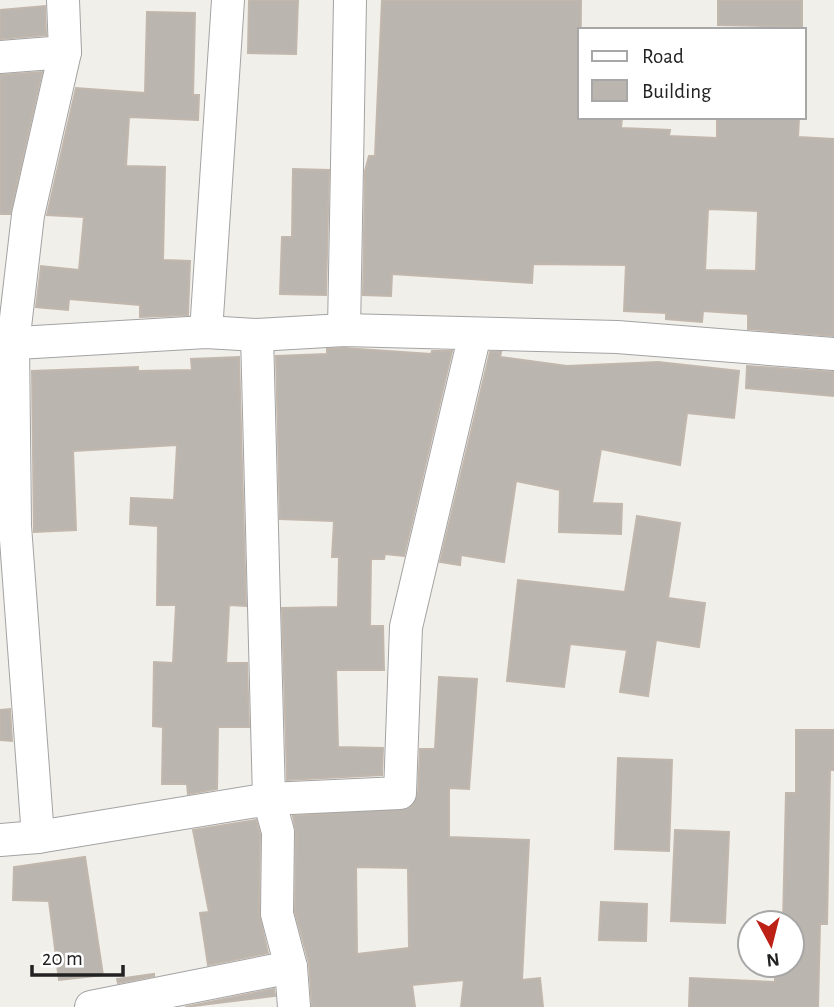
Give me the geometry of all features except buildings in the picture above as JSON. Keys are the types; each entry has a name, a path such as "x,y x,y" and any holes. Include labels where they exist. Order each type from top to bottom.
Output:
{"street":[{"path":"38,837 15,526 6,344 28,215 65,52 64,0"},
{"path":"206,332 228,0"},
{"path":"344,330 350,0"},
{"path":"0,57 65,52"},
{"path":"6,344 206,332 257,335 344,330 617,337 834,354"},
{"path":"0,840 38,837 269,799 400,793 406,627 475,334"},
{"path":"257,335 269,799 278,832 277,914 291,967 294,1007"},
{"path":"91,1007 291,967"}]}
